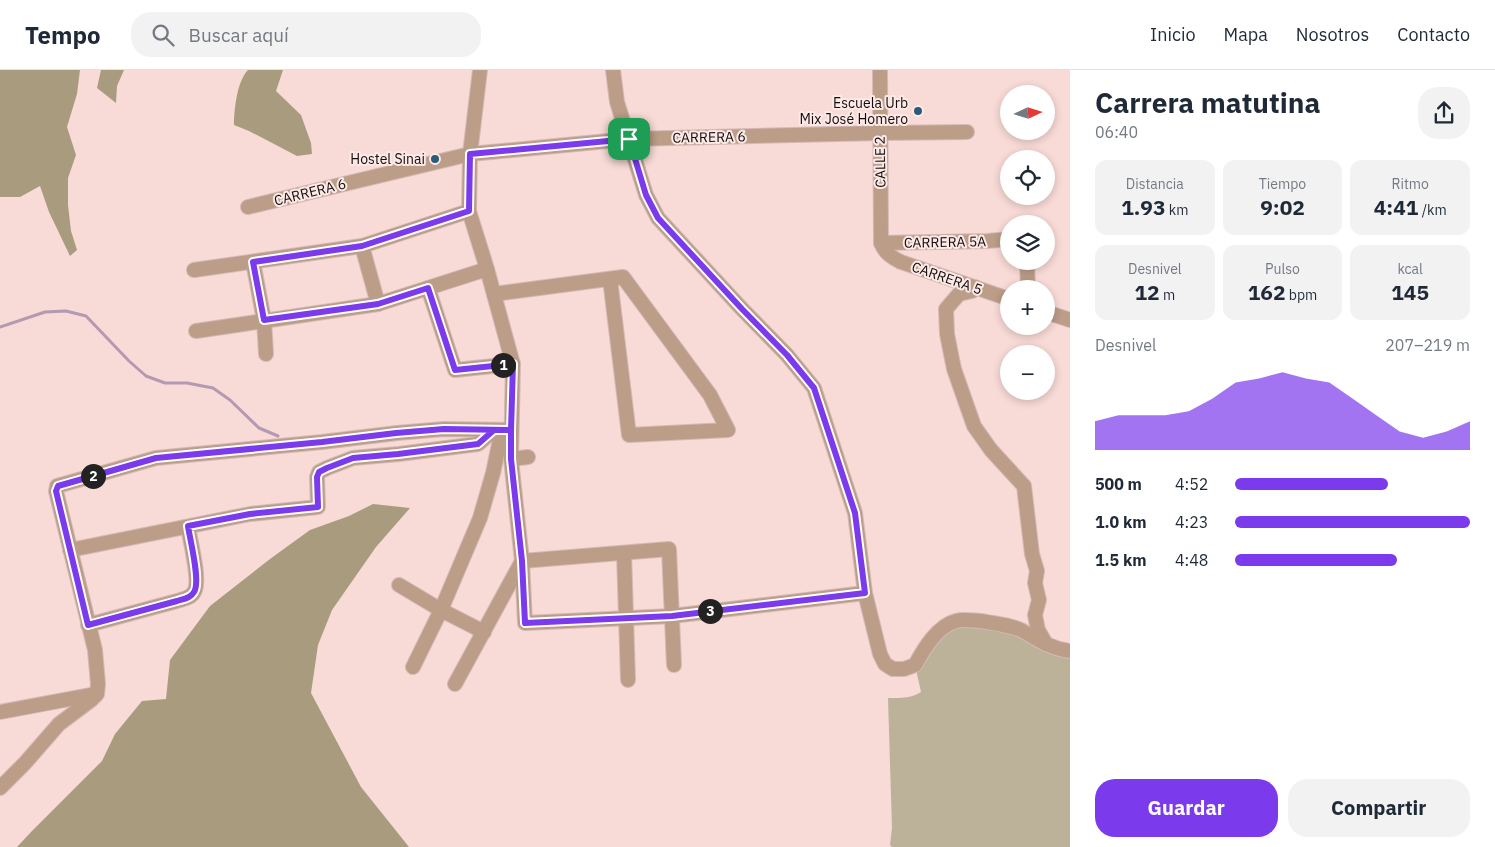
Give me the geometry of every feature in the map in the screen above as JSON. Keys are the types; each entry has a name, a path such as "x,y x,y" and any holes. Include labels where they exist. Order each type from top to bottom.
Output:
{"street":[{"path":"413,667 441,610 480,518 493,473 513,364 469,211 470,154 480,70"},
{"path":"613,70 617,102 646,195 658,218 787,355 814,388 855,513 865,593 880,654 886,664 894,669 904,669 915,665 926,646 942,628 956,621 1002,624 1019,629 1059,650 1070,651"},
{"name":"CALLE 2","path":"880,70 884,248"},
{"name":"CARRERA 6","path":"248,207 470,154 629,139 967,132"},
{"path":"194,270 362,246 469,211"},
{"name":"CARRERA 5A","path":"884,248 1000,240"},
{"path":"362,246 378,304"},
{"name":"CARRERA 5","path":"884,248 901,262 1000,296"},
{"path":"253,262 264,320 266,354"},
{"path":"196,331 378,304 487,269"},
{"path":"494,294 623,277 710,395 728,430 629,435 610,279"},
{"path":"975,287 972,291 959,294 946,309 947,334 954,369 974,426 991,450 1024,486 1032,554 1037,571 1035,584 1039,600 1035,615 1038,630 1047,645"},
{"path":"428,288 455,370 513,364"},
{"path":"1055,315 1070,320"},
{"path":"2,784 25,763 59,724 92,700 97,694 95,650 56,491 58,486 156,458 444,429 502,430"},
{"path":"502,430 511,459 522,561 525,623 672,616 865,593"},
{"path":"70,550 250,514 318,507 317,477 319,472 327,468 353,458 478,444 502,430"},
{"path":"418,432 426,451"},
{"path":"511,459 528,457"},
{"path":"88,625 191,596 195,591 197,581 188,526"},
{"path":"522,561 669,549 674,665"},
{"path":"624,553 628,680"},
{"path":"455,684 522,561"},
{"path":"399,585 441,610 484,632"},
{"path":"0,712 97,694"}],"shaded area":[{"path":"0,70 80,70 77,94 67,127 76,155 68,178 68,205 71,231 77,250 70,256 49,212 40,186 20,197 0,197"},
{"path":"101,70 124,70 117,86 116,103 97,88"},
{"path":"248,70 283,70 276,91 301,115 311,143 312,154 297,156 234,125 239,88"},
{"path":"373,504 410,508 376,547 332,610 318,645 311,693 361,787 409,847 17,847 102,761 115,734 142,701 166,699 170,660 210,606 310,530 349,516"},
{"path":"983,622 1070,651 1070,847 892,847 890,845 892,828 888,698 909,697 921,692 915,665 943,628"}],"waterway":[{"path":"0,327 45,312 66,311 86,316 146,376 165,383 187,383 213,388 230,400 259,428 278,436"}],"place":[{"name":"Escuela Urb Mix José Homero","path":"918,111"},
{"name":"Hostel Sinai","path":"435,159"}],"route":[{"path":"629,139 470,154 469,211 362,246 253,262 264,320 378,304 428,288 455,370 513,364 511,430 494,430 478,444 378,457 353,458 327,468 319,472 317,477 318,507 250,514 188,526 197,581 195,591 191,596 88,625 56,491 58,486 156,458 444,429 511,430 511,459 522,561 525,623 672,616 865,593 855,513 814,388 787,355 658,218 646,195 629,139"}]}
